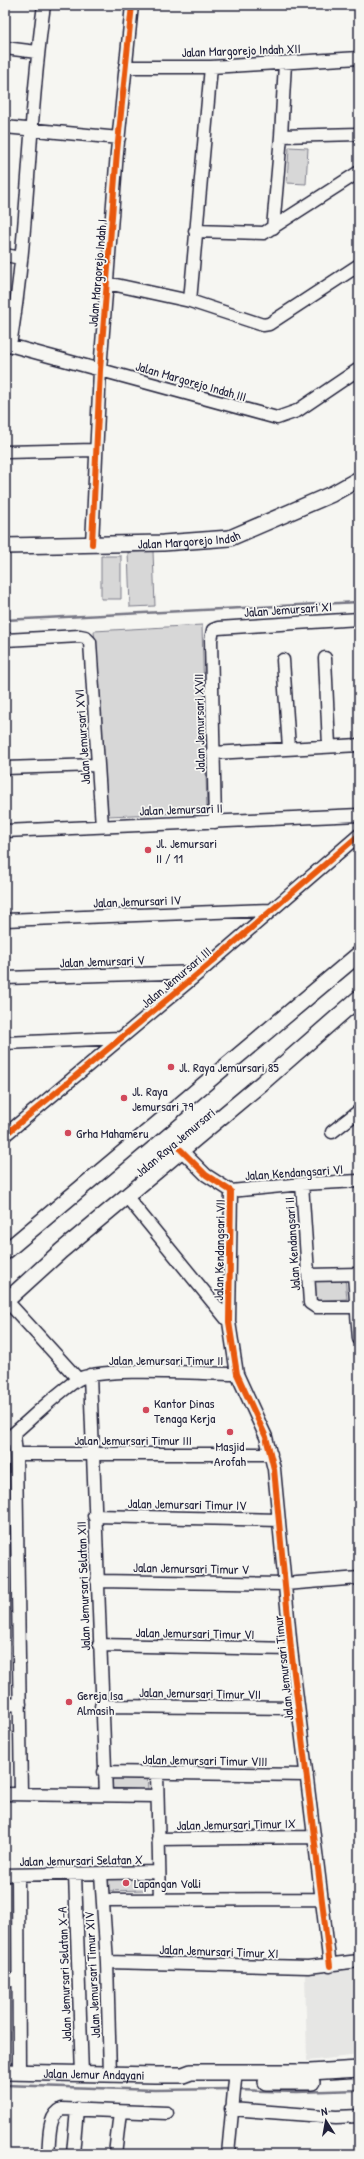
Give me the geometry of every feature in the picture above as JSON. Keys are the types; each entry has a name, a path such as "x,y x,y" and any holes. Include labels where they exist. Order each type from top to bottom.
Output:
{"main road":[{"name":"Jalan Margorejo Indah","path":"5,546 163,544 230,538 332,494 359,479"},
{"name":"Jalan Raya Jemursari","path":"5,1252 359,954"},
{"name":"Jalan Raya Jemursari","path":"6,1301 61,1251 262,1083 359,998"},
{"name":"Jalan Jemur Andayani","path":"234,2084 310,2072 359,2069"},
{"name":"Jalan Jemur Andayani","path":"12,2072 183,2075 191,2072 234,2084 359,2078"}],"street":[{"path":"8,344 21,258 37,52 44,5"},
{"name":"Jalan Margorejo Indah I","path":"92,544 100,370 125,67 132,5"},
{"path":"5,48 37,52"},
{"name":"Jalan Margorejo Indah XII","path":"125,67 211,67 359,58"},
{"path":"273,228 281,136 285,63"},
{"path":"190,301 195,231 211,67"},
{"path":"5,127 119,138"},
{"path":"281,136 359,134"},
{"path":"195,231 259,234 273,228 359,172"},
{"path":"5,255 21,258"},
{"path":"107,283 190,301 263,325 269,324 359,265"},
{"name":"Jalan Margorejo Indah III","path":"8,344 277,418 297,411 359,370"},
{"path":"5,452 96,450"},
{"name":"Jalan Jemursari XI","path":"218,628 359,619"},
{"name":"Jalan Jemursari XVII","path":"215,822 211,635 213,630 218,628"},
{"name":"Jalan Jemursari XVI","path":"5,640 80,636 87,638 91,646 97,764 102,826"},
{"path":"324,658 329,746"},
{"path":"283,660 289,748"},
{"path":"213,753 359,745"},
{"path":"5,768 97,764"},
{"name":"Jalan Jemursari II","path":"5,830 359,815"},
{"name":"Jalan Jemursari III","path":"6,1133 200,972 270,910 311,878 359,834"},
{"name":"Jalan Jemursari IV","path":"5,920 270,910"},
{"name":"Jalan Jemursari V","path":"5,978 200,972"},
{"path":"5,1043 120,1038"},
{"path":"332,1132 359,1111"},
{"name":"Jalan Kendangsari VII","path":"181,1150 206,1175 231,1191 229,1322 237,1374"},
{"name":"Jalan Kendangsari VI","path":"231,1191 302,1184 359,1181"},
{"name":"Jalan Kendangsari II","path":"302,1184 309,1275 309,1299 311,1305 316,1307 356,1307"},
{"path":"127,1197 229,1322"},
{"path":"309,1275 356,1274 356,1307 359,1339"},
{"path":"6,1301 78,1379 10,1437 16,1454 21,1794"},
{"name":"Jalan Jemursari Timur II","path":"78,1379 92,1374 130,1372 237,1374"},
{"name":"Jalan Jemursari Selatan XII","path":"92,1374 94,1516 106,1795"},
{"name":"Jalan Jemursari Timur","path":"237,1374 266,1437 271,1454 279,1520 291,1649 330,1966"},
{"name":"Jalan Jemursari Timur III","path":"16,1454 271,1454"},
{"name":"Jalan Jemursari Timur IV","path":"94,1516 279,1520"},
{"name":"Jalan Jemursari Timur V","path":"97,1581 285,1584 359,1578"},
{"name":"Jalan Jemursari Timur VI","path":"99,1645 291,1649"},
{"path":"5,1705 20,1704"},
{"name":"Jalan Jemursari Timur VII","path":"101,1706 298,1708"},
{"name":"Jalan Jemursari Timur VIII","path":"104,1772 307,1774"},
{"path":"157,1773 158,1872 160,1900"},
{"path":"5,1794 157,1796"},
{"name":"Jalan Jemursari Timur IX","path":"158,1839 314,1837"},
{"name":"Jalan Jemursari Selatan X","path":"5,1875 158,1872"},
{"name":"Jalan Jemursari Selatan X-A","path":"75,1874 82,2074"},
{"name":"Jalan Jemursari Timur XIV","path":"101,1874 107,1962 110,2074"},
{"path":"12,2072 18,1980 18,1875"},
{"path":"103,1900 322,1899"},
{"name":"Jalan Jemursari Timur XI","path":"107,1962 308,1967 330,1966 359,1961"},
{"path":"5,1980 18,1980"},
{"path":"228,2154 234,2084"},
{"path":"48,2154 52,2119 54,2115 62,2109 167,2113"},
{"path":"73,2154 77,2109"},
{"path":"232,2109 336,2117 359,2116"},
{"path":"115,2154 120,2112"}],"shaded area":[{"path":"289,147 308,148 306,184 287,183"},
{"path":"153,551 155,606 130,607 128,552"},
{"path":"101,556 121,556 121,599 101,599"},
{"path":"202,625 207,812 108,816 94,631"},
{"path":"345,1277 347,1299 315,1301 313,1280"},
{"path":"109,1774 147,1776 148,1789 113,1791"},
{"name":"Lapangan Volli","path":"144,1875 145,1890 107,1891 106,1876"},
{"path":"359,1965 359,2055 307,2061 305,1973 335,1971"}],"waterway":[{"path":"5,620 359,602"},
{"path":"5,2085 155,2090 230,2089"},
{"path":"237,2090 296,2092 359,2090"}],"cycle path":[{"path":"92,544 100,370 117,152 132,5"},
{"path":"5,1135 200,972 359,835"},
{"path":"181,1150 206,1175 231,1191 229,1322 237,1374 266,1437 274,1469 291,1649 330,1966"}],"place":[{"name":"Jl. Jemursari II / 11","path":"148,850"},
{"name":"Jl. Raya Jemursari 85","path":"171,1067"},
{"name":"Jl. Raya Jemursari 79","path":"124,1098"},
{"name":"Grha Mahameru","path":"68,1133"},
{"name":"Kantor Dinas Tenaga Kerja","path":"146,1410"},
{"name":"Masjid Arofah","path":"230,1432"},
{"name":"Gereja Isa Almasih","path":"69,1702"},
{"name":"Lapangan Volli","path":"126,1883"}]}
